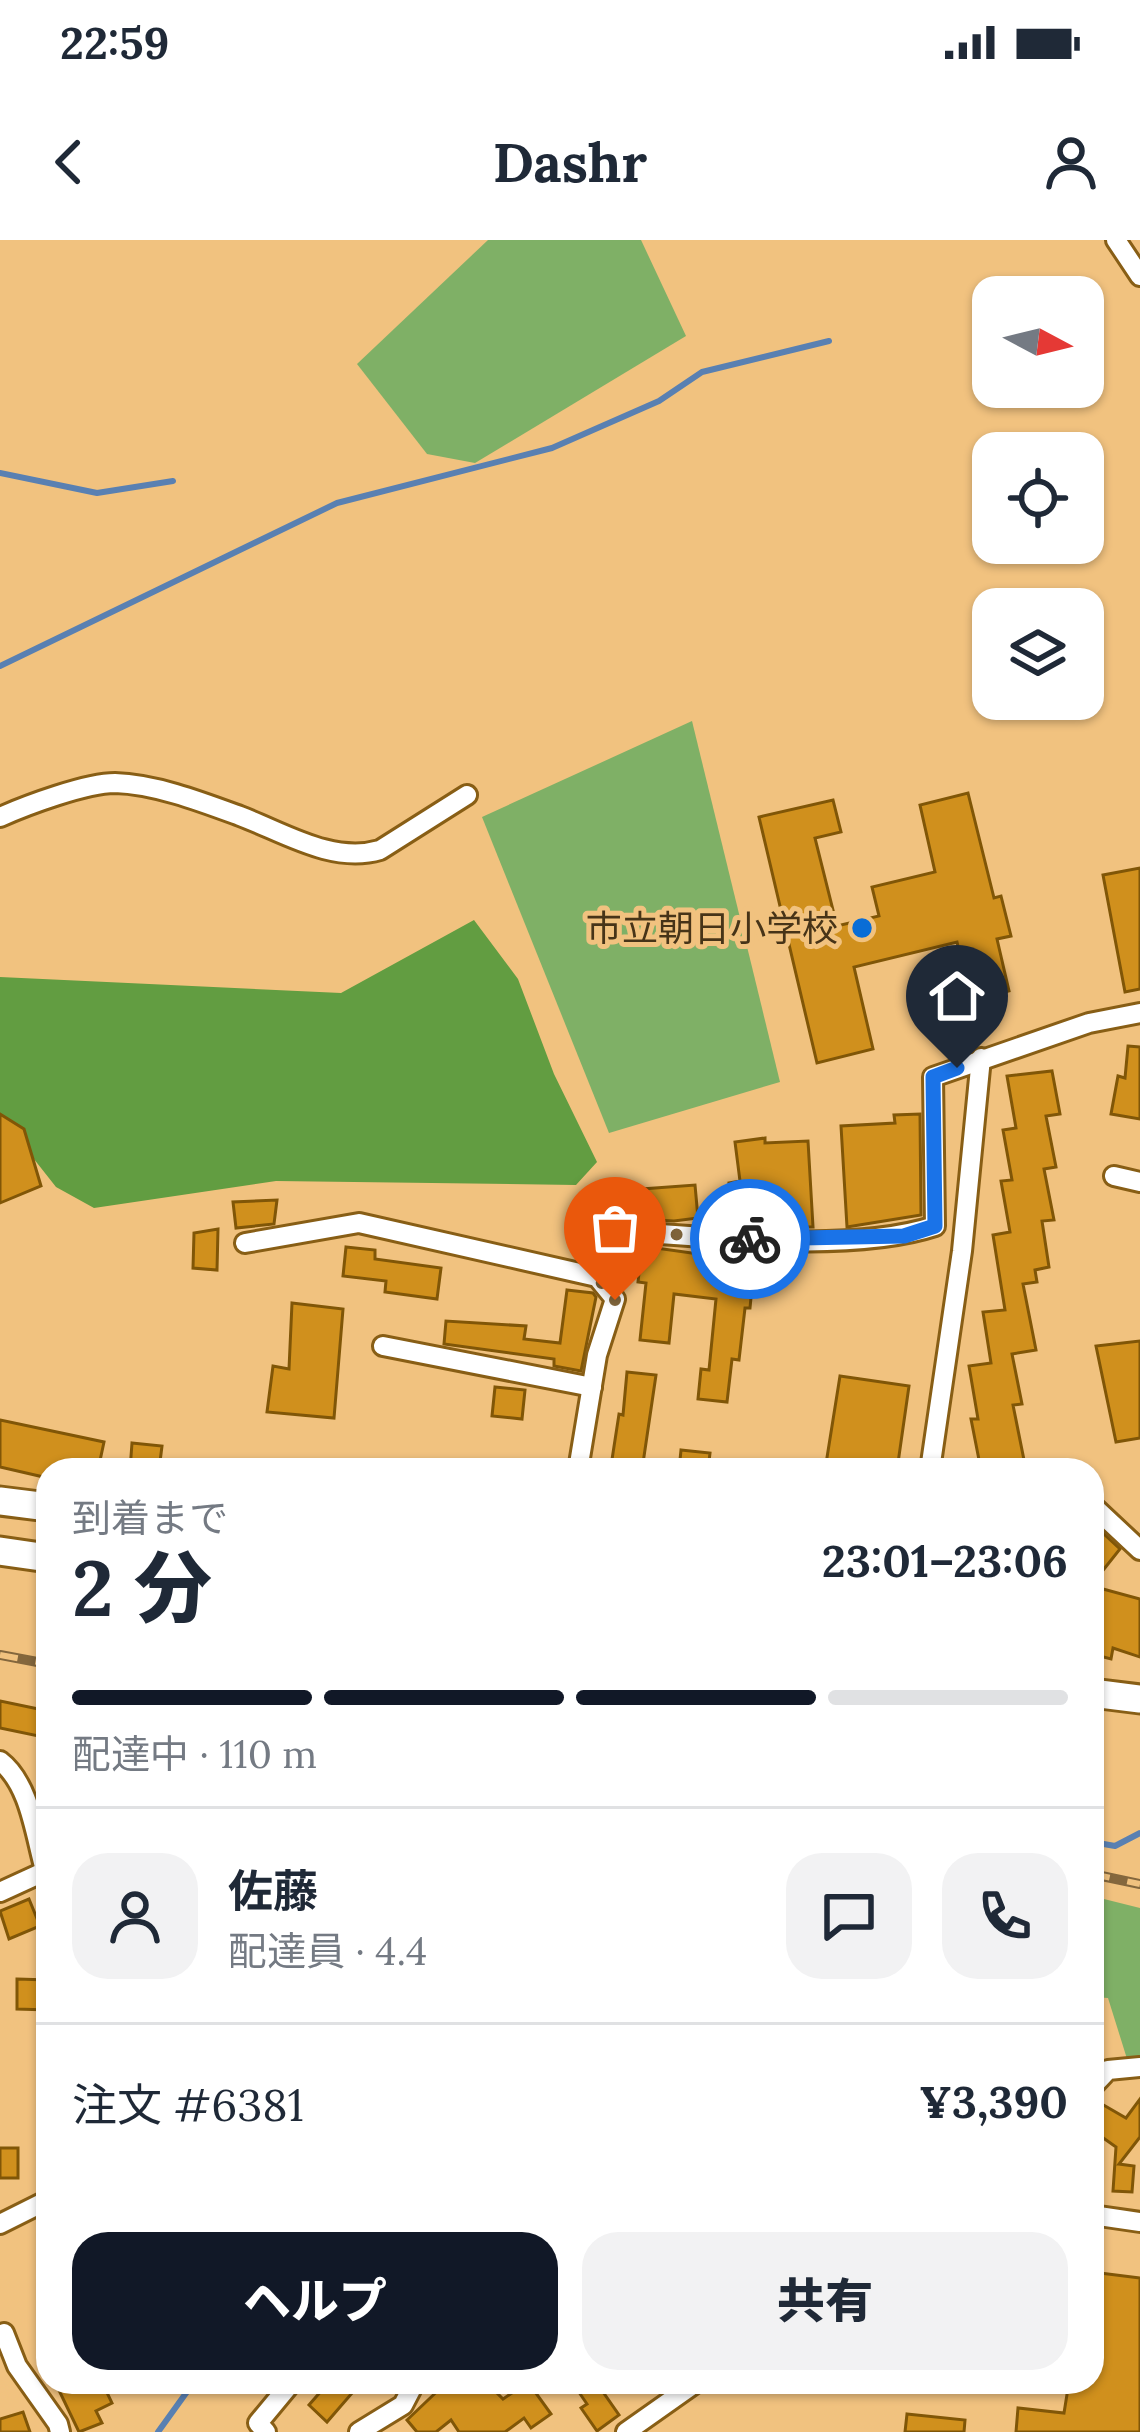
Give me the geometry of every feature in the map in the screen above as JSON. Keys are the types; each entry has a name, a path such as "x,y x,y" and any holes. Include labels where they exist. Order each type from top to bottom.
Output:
{"main road":[{"path":"0,1501 36,1506"},
{"path":"0,1551 36,1556"},
{"path":"1104,1694 1140,1700"}],"street":[{"path":"1116,240 1140,276"},
{"path":"0,818 113,783 238,815 323,848 366,854 380,850 467,795"},
{"path":"597,1277 602,1230 771,1240 904,1236 935,1226 933,1077 1089,1023 1140,1013"},
{"path":"932,1458 962,1251 981,1058"},
{"path":"1114,1176 1140,1183"},
{"path":"245,1243 359,1223 597,1277 615,1300 592,1387 580,1458"},
{"path":"383,1346 592,1387"},
{"path":"1104,1516 1140,1550"},
{"path":"0,1761 25,1797 36,1835"},
{"path":"0,1892 36,1875"},
{"path":"1104,2074 1140,2067"},
{"path":"0,2224 36,2206"},
{"path":"1104,2217 1140,2222"},
{"path":"1,2328 17,2366 36,2393"},
{"path":"37,2394 60,2432"},
{"path":"266,2432 258,2423 282,2394"},
{"path":"359,2432 404,2405 409,2394"},
{"path":"626,2432 653,2424 684,2394"}],"green space":[{"path":"488,240 641,240 686,336 475,463 427,454 357,364"},
{"path":"692,721 780,1082 609,1133 482,817"},
{"path":"474,920 518,979 554,1074 597,1162 576,1185 276,1181 94,1208 56,1187 0,1116 0,977 341,993"},
{"path":"1104,1899 1140,1908 1140,2063 1128,2062 1108,1998 1104,1998"}],"building":[{"path":"968,793 994,898 1001,896 1011,936 997,939 1009,991 971,1000 957,942 854,967 873,1049 817,1063 759,817 833,800 841,832 815,838 837,926 879,916 872,887 935,872 920,805"},
{"path":"1140,868 1140,989 1125,992 1103,875"},
{"path":"1128,1046 1140,1047 1140,1119 1111,1114 1118,1076 1125,1078"},
{"path":"1052,1071 1060,1114 1046,1116 1056,1167 1044,1169 1054,1220 1042,1221 1049,1267 1035,1270 1037,1282 1023,1284 1036,1350 1012,1354 1022,1404 1013,1405 1024,1458 979,1458 969,1366 991,1363 983,1312 1005,1310 993,1235 1010,1232 1001,1181 1012,1180 1003,1130 1016,1128 1007,1076"},
{"path":"0,1114 24,1129 41,1186 0,1203"},
{"path":"920,1114 921,1215 847,1227 841,1126 895,1123 894,1115"},
{"path":"765,1138 765,1143 808,1141 813,1227 786,1227 785,1209 733,1215 729,1183 740,1181 735,1142"},
{"path":"695,1185 698,1218 618,1218 615,1191"},
{"path":"277,1200 274,1224 236,1228 233,1202"},
{"path":"218,1229 217,1270 193,1268 194,1233"},
{"path":"642,1246 754,1267 750,1308 745,1308 739,1360 732,1359 727,1402 698,1399 701,1369 709,1370 716,1299 674,1294 669,1343 640,1340 646,1283 638,1282"},
{"path":"346,1247 375,1250 375,1259 441,1268 437,1299 385,1292 386,1281 343,1276"},
{"path":"567,1290 596,1297 581,1371 554,1366 554,1359 444,1344 446,1321 526,1326 524,1339 560,1343"},
{"path":"292,1303 343,1309 334,1418 267,1412 273,1366 289,1369"},
{"path":"1140,1341 1140,1438 1116,1442 1096,1346"},
{"path":"627,1372 656,1375 644,1458 612,1458 619,1414 623,1415"},
{"path":"840,1376 909,1386 899,1458 827,1458"},
{"path":"495,1387 525,1390 522,1419 492,1416"},
{"path":"0,1420 104,1442 101,1458 36,1458 36,1475 0,1467"},
{"path":"132,1443 162,1446 160,1458 131,1458"},
{"path":"681,1450 710,1453 709,1458 680,1458"},
{"path":"1104,1534 1120,1549 1104,1569"},
{"path":"1104,1589 1140,1599 1140,1657 1113,1648 1111,1659 1104,1657"},
{"path":"0,1701 36,1708 36,1736 0,1728"},
{"path":"29,1899 36,1928 9,1939 0,1911"},
{"path":"17,1979 36,1980 36,2010 17,2009"},
{"path":"1140,2099 1140,2137 1119,2164 1134,2166 1132,2192 1113,2191 1116,2147 1104,2138 1104,2105 1126,2118"},
{"path":"0,2148 18,2148 18,2178 0,2178"},
{"path":"1104,2274 1140,2278 1140,2432 1016,2432 1018,2408 1064,2413 1067,2394 1104,2394"},
{"path":"61,2394 108,2394 112,2403 96,2411 102,2423 79,2432"},
{"path":"319,2394 351,2394 327,2422 309,2405"},
{"path":"434,2394 498,2394 503,2399 510,2394 537,2394 551,2414 531,2428 524,2418 505,2432 459,2432 451,2420 436,2432 417,2432 407,2420"},
{"path":"580,2394 604,2394 619,2415 597,2431 581,2408 587,2404"},
{"path":"23,2412 30,2432 0,2432 0,2419"},
{"path":"907,2414 965,2420 964,2432 905,2432"}],"waterway":[{"path":"0,666 337,503 552,448 659,401 702,372 829,341"},
{"path":"0,473 97,493 173,481"},
{"path":"1104,1844 1115,1846 1140,1833"},
{"path":"158,2432 185,2394"}],"railway":[{"path":"0,1655 36,1662"},
{"path":"1104,1876 1140,1884"}],"way so far":[{"path":"615,1300 597,1277 602,1230 750,1239"}],"place":[{"name":"市立朝日小学校","path":"862,928"}],"route":[{"path":"750,1239 904,1236 935,1226 933,1077 957,1068"}]}
